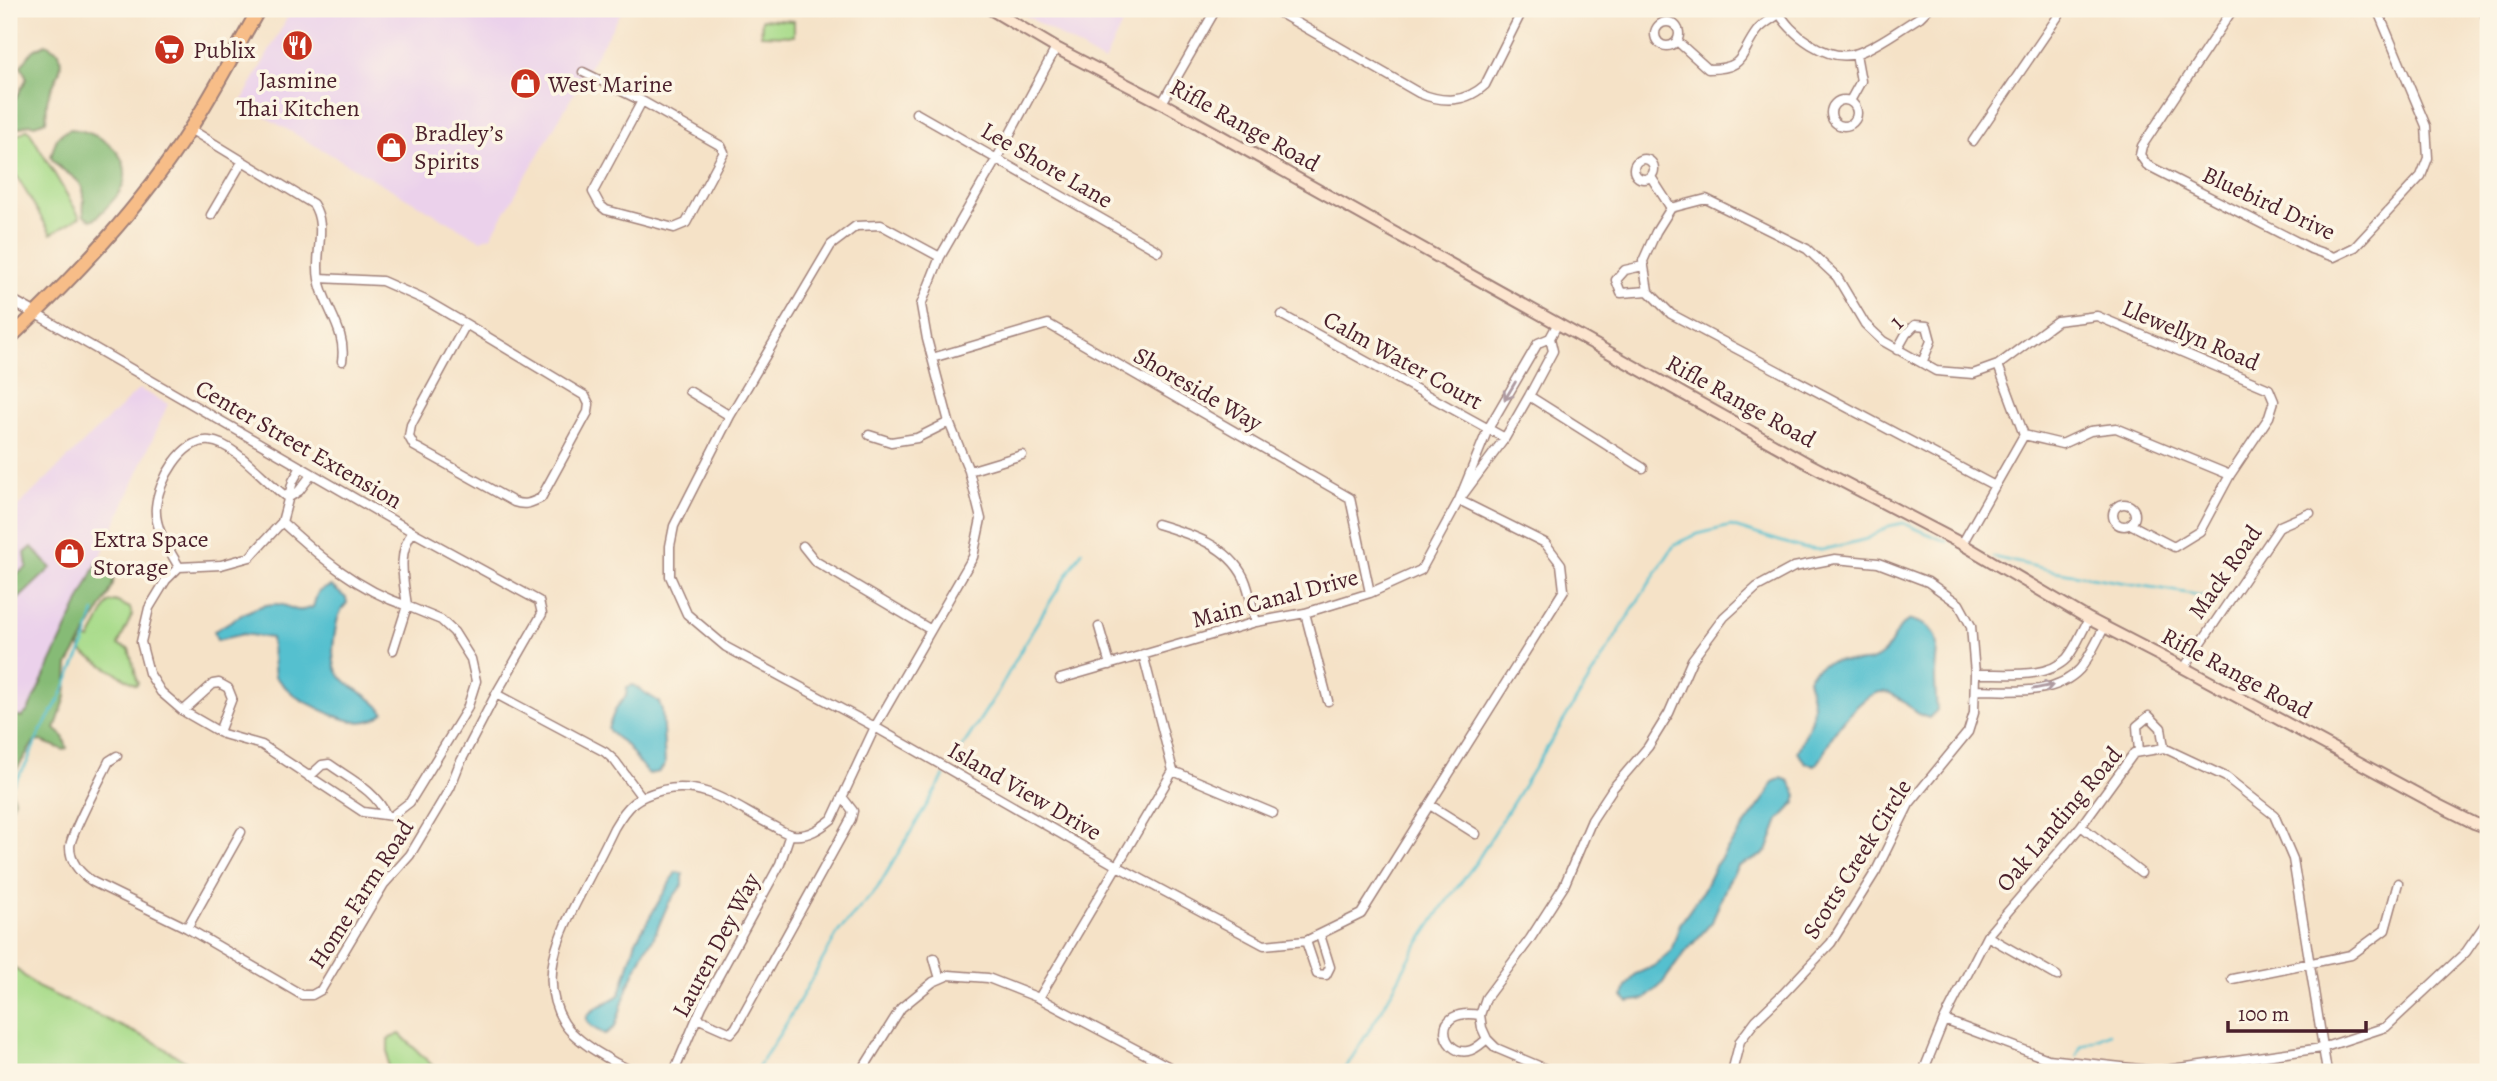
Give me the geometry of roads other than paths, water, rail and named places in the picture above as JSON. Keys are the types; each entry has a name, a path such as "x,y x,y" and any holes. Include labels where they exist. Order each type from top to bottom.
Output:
{"main road":[{"path":"9,340 36,314 142,196 190,129 259,9"},
{"name":"Rifle Range Road","path":"990,9 1807,463 1962,544 2089,619 2474,824 2488,836"},
{"name":"Rifle Range Road","path":"2474,824 2488,828"}],"street":[{"path":"1163,103 1216,9"},
{"path":"1273,9 1419,93 1448,101 1476,94 1485,85 1520,15 1519,9"},
{"path":"1677,41 1709,69 1725,69 1741,60 1758,29 1778,11 1804,41 1829,54 1856,54 1920,17 1928,9"},
{"path":"1973,141 2063,9"},
{"name":"Bluebird Drive","path":"2232,9 2141,149 2140,155 2147,164 2311,249 2334,257 2356,247 2421,176 2428,158 2426,126 2377,9"},
{"path":"2483,9 2488,23"},
{"path":"634,1072 580,1040 564,1023 551,974 560,935 622,814 641,796 670,789 713,793 790,834 797,835 820,829 832,819 875,727 973,557 981,519 969,471 949,422 920,305 940,257 1056,48"},
{"path":"1850,102 1861,81 1856,54"},
{"path":"583,72 642,101 716,142 724,152 687,223 674,228 606,210 593,192 642,101"},
{"name":"Lee Shore Lane","path":"916,113 1158,251"},
{"path":"190,129 313,204 320,214 318,278 344,346 342,361"},
{"path":"211,215 242,162"},
{"path":"1651,177 1671,208 1656,232 1643,266 1648,290 1671,314 1995,486"},
{"name":"Llewellyn Road","path":"1671,208 1706,200 1807,248 1837,277 1865,324 1883,341 1936,371 1973,374 1998,365 2057,321 2097,316 2269,389 2274,401 2269,417 2230,475 2200,531 2174,547 2130,524"},
{"name":"Island View Drive","path":"940,257 881,225 856,226 831,245 730,416 674,526 670,546 670,576 677,593 687,614 726,647 875,727 1116,866 1264,945 1306,941 1361,914 1564,590 1561,564 1545,543 1459,500"},
{"path":"1643,266 1625,270 1616,280 1621,293 1648,290"},
{"path":"318,278 382,281 425,300 466,324 585,396 589,404 588,412 541,498 532,503 522,505 514,502 414,446 409,437 411,425 466,324"},
{"path":"9,299 36,314"},
{"name":"Center Street Extension","path":"36,314 413,532 539,601 542,607"},
{"name":"Calm Water Court","path":"1282,315 1505,438"},
{"name":"Main Canal Drive","path":"1060,679 1256,622 1305,613 1370,593 1421,570 1459,500 1488,429 1538,343 1550,338 1558,323"},
{"name":"Shoreside Way","path":"932,358 1048,324 1350,498 1370,593"},
{"name":"1","path":"1897,349 1906,334 1915,326 1927,327 1931,341 1922,363"},
{"name":"Main Canal Drive","path":"1459,500 1505,438 1529,396 1553,351 1550,338"},
{"path":"1998,365 2024,435"},
{"path":"689,391 730,416"},
{"path":"1529,396 1643,468"},
{"path":"869,435 891,442 917,438 949,422"},
{"path":"2024,435 2062,444 2090,431 2116,428 2230,475"},
{"path":"1962,544 2024,435"},
{"path":"179,567 160,533 156,508 162,487 178,455 193,445 209,441 233,449 274,489 288,498"},
{"path":"969,471 1022,455"},
{"path":"282,522 342,573 380,597 440,620 454,632 471,659 476,681 467,709 410,802 392,816 363,812 262,746 219,732 183,711 161,692 149,673 141,642 149,608 166,580 179,567 221,565 250,557 282,522 293,481 301,467"},
{"path":"288,498 299,491 312,474"},
{"name":"Mack Road","path":"2184,668 2280,526 2310,513"},
{"path":"1157,524 1194,536 1225,552 1245,579 1256,622"},
{"path":"393,650 407,606 403,553 406,540 413,532"},
{"path":"803,545 815,561 931,630"},
{"name":"Scotts Creek Circle","path":"1480,1015 1486,998 1530,939 1564,886 1592,820 1613,788 1648,747 1669,713 1692,660 1724,617 1757,587 1794,567 1835,559 1878,563 1928,582 1959,604 1971,626 1975,674 1974,713 1968,732 1909,804 1876,871 1831,943 1756,1020 1740,1041 1732,1072"},
{"name":"Home Farm Road","path":"117,756 109,761 70,845 72,861 82,874 187,928 302,995 312,995 321,990 384,884 410,855 450,789 459,765 496,694 542,614 542,607"},
{"path":"1305,613 1328,701"},
{"path":"1975,674 2038,672 2057,667 2068,657 2089,619"},
{"path":"1975,690 2041,689 2066,681 2081,667 2105,626"},
{"path":"1099,627 1110,666"},
{"path":"1039,998 1173,771 1143,654"},
{"path":"183,711 213,684 219,683 228,688 232,698 219,732"},
{"path":"496,694 605,752 641,796"},
{"path":"2139,752 2137,726 2149,716 2161,728 2164,748 2226,777 2274,815 2293,859 2327,1072"},
{"name":"Oak Landing Road","path":"1923,1072 1944,1020 1987,936 2081,827 2134,754 2164,748"},
{"path":"309,777 322,765 329,764 381,802 386,815"},
{"path":"1173,771 1273,813"},
{"path":"697,1018 731,1033 736,1027 851,819 853,811 843,798"},
{"path":"1430,805 1476,834"},
{"path":"2081,827 2141,873"},
{"path":"187,928 241,832"},
{"name":"Lauren Dey Way","path":"674,1072 697,1018 780,864 790,834"},
{"path":"2232,979 2351,955 2385,930 2399,883"},
{"path":"1944,1020 2048,1059 2158,1072 2322,1048 2386,1027 2466,953 2488,920"},
{"path":"1306,941 1317,974 1326,975 1330,967 1320,935"},
{"path":"1987,936 2056,976"},
{"path":"934,958 940,979"},
{"path":"861,1072 901,1008 933,982 949,975 988,978 1039,998 1179,1072"},
{"path":"1487,1039 1465,1052 1454,1048 1445,1036 1446,1027 1455,1015 1464,1012 1480,1015 1487,1039 1496,1048 1553,1072"}],"water":[{"path":"331,586 346,598 347,603 339,615 335,629 335,668 347,683 375,702 384,712 365,722 342,718 293,694 275,677 271,638 243,634 217,640 214,631 251,610 267,605 281,604 296,610 313,607 318,594"},
{"path":"1911,620 1930,629 1937,641 1937,710 1929,718 1917,713 1889,693 1875,694 1859,704 1844,721 1814,766 1805,762 1797,752 1812,720 1813,704 1808,678 1826,663 1871,661 1879,657 1901,627"},
{"path":"633,685 659,702 662,710 665,765 659,772 649,774 628,747 608,728 616,708 626,696 627,687"},
{"path":"1782,778 1789,781 1797,795 1795,803 1779,820 1768,849 1763,855 1738,866 1728,882 1712,922 1661,985 1645,999 1628,1002 1623,996 1626,987 1636,974 1654,966 1671,951 1680,924 1703,891 1715,866 1767,795 1773,782"},
{"path":"676,872 683,874 683,884 668,904 653,939 646,948 628,986 615,1027 605,1034 587,1021 587,1016 620,994 636,941"}],"waterway":[{"path":"1343,1072 1383,1008 1413,952 1475,864 1675,544 1698,534 1731,526 1802,548 1822,550 1867,539 1889,526 1903,523 1947,542"},
{"path":"952,763 1082,551"},
{"path":"1993,557 2055,571 2210,597"},
{"path":"9,790 27,763 38,736 60,698 84,645 94,612"},
{"path":"755,1072 839,931 877,889 944,776"},
{"path":"2077,1055 2081,1046 2110,1033"}],"place":[{"name":"Jasmine Thai Kitchen","path":"298,46"},
{"name":"Publix","path":"170,50"},
{"name":"West Marine","path":"525,84"},
{"name":"Bradley’s Spirits","path":"391,147"},
{"name":"Extra Space Storage","path":"70,553"}]}
